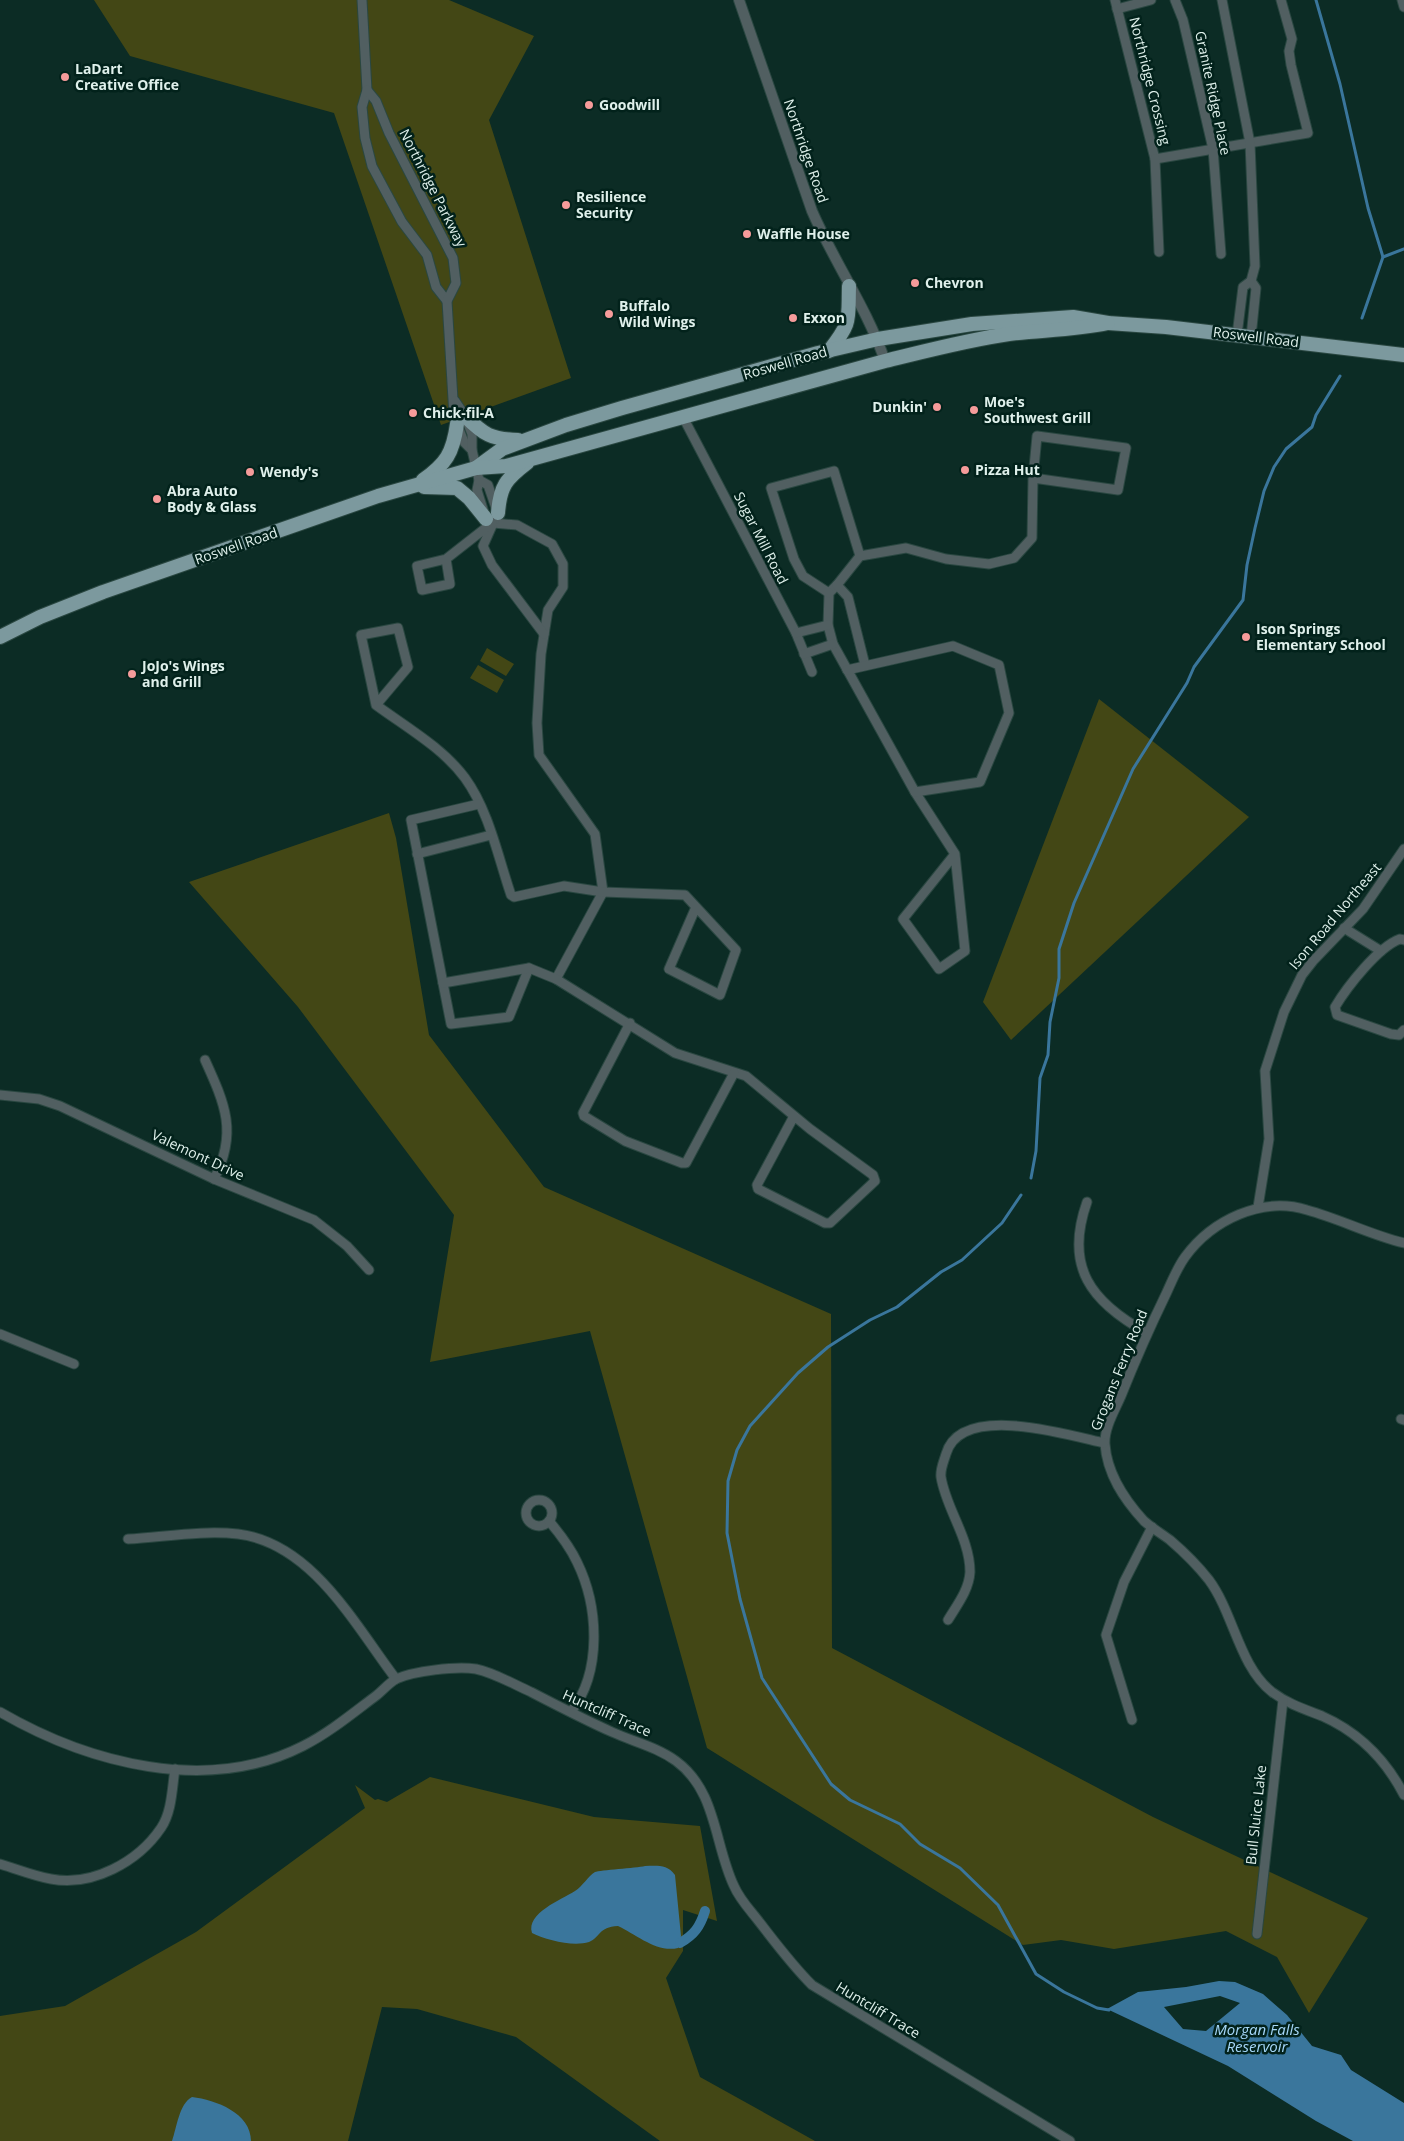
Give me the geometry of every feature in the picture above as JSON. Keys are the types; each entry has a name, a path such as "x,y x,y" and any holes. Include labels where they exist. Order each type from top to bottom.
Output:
{"main road":[{"path":"830,351 845,332 848,323 849,286"},
{"name":"Roswell Road","path":"478,474 502,448 622,408 830,351 940,328 1004,321 1073,317 1108,323 1237,335 1404,356"},
{"name":"Roswell Road","path":"0,637 40,617 103,592 378,496 414,486 478,474 885,361 978,339 1010,334 1074,330 1108,323"},
{"path":"414,486 435,472 449,456 461,420 487,436 499,439 524,440"},
{"path":"414,486 457,488 492,518 500,492 513,474 534,458"}],"street":[{"name":"Northridge Parkway","path":"362,0 367,90 362,107 365,138 372,166 402,222 427,254 436,287 446,301 455,400 461,420 472,434 472,450 478,474"},
{"name":"Northridge Road","path":"739,0 812,211 826,244 878,340 885,361"},
{"name":"Northridge Crossing","path":"1151,0 1116,4 1155,160 1159,252"},
{"name":"Granite Ridge Place","path":"1175,0 1183,20 1212,149 1220,254"},
{"path":"1222,0 1250,143 1255,266 1251,281 1243,288 1237,335"},
{"name":"Granite Ridge Place","path":"1250,143 1308,133 1291,65 1289,51 1292,39 1281,0"},
{"path":"1402,0 1404,6"},
{"name":"Northridge Parkway","path":"367,90 376,101 389,133 453,258 456,283 446,301"},
{"name":"Northridge Crossing","path":"1155,160 1250,143"},
{"path":"1251,281 1256,288 1251,337"},
{"name":"Sugar Mill Road","path":"683,417 796,633 812,672"},
{"path":"954,854 903,919 939,968 965,951 954,854 915,792 833,644 828,624 829,594 860,556 906,548 946,559 988,564 1014,558 1032,538 1033,478 1036,436 1126,448 1118,490 1033,478"},
{"path":"829,594 803,576 794,559 771,488 834,471 860,556"},
{"path":"478,474 476,490 492,518 517,525 552,544 563,564 563,587 548,610 544,634 537,724 539,755 595,834 603,892 556,979"},
{"path":"478,474 488,486 492,518 483,546 492,565 544,634"},
{"path":"446,559 492,518"},
{"path":"837,585 848,597 865,665"},
{"path":"796,633 828,624"},
{"path":"376,704 408,667 398,628 361,635 376,704 446,758 465,778 479,804 511,895 514,897 564,886 603,892 685,895 736,950 720,995 669,969 696,907"},
{"path":"804,654 833,644"},
{"path":"847,670 953,646 999,665 1009,713 980,782 915,792"},
{"path":"479,804 412,819 417,854 452,1024 509,1017 529,968"},
{"path":"417,854 491,835"},
{"name":"Ison Road Northeast","path":"1258,1207 1268,1139 1265,1071 1293,991 1313,961 1382,885 1404,850"},
{"path":"1344,928 1381,951"},
{"path":"1404,940 1394,941 1381,951 1341,996 1335,1007 1335,1012 1395,1035 1402,1034 1404,1030"},
{"path":"443,983 529,968 556,979 675,1052 746,1076 794,1116 873,1175 875,1181 830,1223 825,1224 758,1189 757,1185 794,1116"},
{"path":"630,1023 583,1113 584,1116 625,1141 682,1164 686,1163 734,1073"},
{"path":"205,1060 223,1101 228,1124 225,1152 214,1179"},
{"name":"Valemont Drive","path":"0,1095 39,1099 60,1106 214,1179 314,1220 347,1246 369,1270"},
{"path":"1087,1202 1081,1220 1078,1240 1080,1259 1087,1279 1096,1296 1109,1310 1147,1333"},
{"name":"Grogans Ferry Road","path":"1404,1243 1305,1209 1258,1207 1225,1222 1194,1246 1177,1270 1147,1333 1112,1415 1104,1443 1113,1477 1121,1492 1152,1527 1186,1554 1209,1580 1227,1610 1244,1656 1258,1678 1283,1700 1335,1722 1352,1733 1384,1763 1404,1795"},
{"path":"0,1334 74,1364"},
{"path":"948,1620 965,1593 970,1572 967,1554 941,1477 952,1442 974,1430 1016,1424 1104,1443"},
{"path":"549,1521 578,1563 587,1588 592,1616 593,1642 590,1670 580,1701 571,1712"},
{"path":"1132,1720 1106,1636 1124,1582 1152,1527"},
{"path":"128,1539 216,1533 240,1534 266,1541 291,1554 308,1566 322,1581 396,1679"},
{"name":"Huntcliff Trace","path":"0,1712 47,1737 77,1748 132,1762 175,1769 204,1771 230,1769 282,1756 323,1735 396,1679 434,1670 459,1668 477,1669 500,1677 615,1734 662,1752 691,1775 709,1804 726,1869 735,1890 793,1966 812,1985 1070,2141"},
{"name":"Bull Sluice Lake","path":"1257,1934 1283,1700"},
{"path":"0,1864 53,1880 88,1879 116,1867 140,1851 161,1828 169,1809 175,1769"}],"green space":[{"path":"94,0 449,0 534,36 489,120 571,378 441,425 334,113 130,56"},
{"path":"487,648 514,664 506,676 480,661"},
{"path":"478,665 504,680 497,693 470,678"},
{"path":"1099,699 1249,817 1011,1040 983,1002"},
{"path":"389,813 396,838 429,1035 544,1187 831,1314 832,1648 1153,1817 1368,1918 1309,2013 1277,1957 1226,1931 1114,1949 1061,1940 1023,1945 707,1748 590,1331 430,1362 454,1215 298,1007 189,882"},
{"path":"430,1777 594,1817 700,1826 717,1921 683,1910 683,1951 666,1978 700,2077 815,2141 660,2141 516,2037 417,2009 382,2007 348,2141 0,2141 0,2016 65,2006 196,1932 365,1808 355,1785 375,1800 387,1802"}],"water":[{"path":"645,1866 665,1867 675,1875 681,1936 678,1948 670,1949 655,1946 618,1926 603,1930 589,1942 575,1944 560,1942 532,1933 534,1919 539,1913 578,1889 595,1872"},
{"name":"Morgan Falls Reservoir","path":"1219,1981 1235,1982 1263,1994 1287,2015 1312,2046 1341,2055 1351,2070 1404,2103 1404,2141 1353,2141 1316,2121 1228,2066 1107,2009 1138,1992 1186,1987","holes":["1220,1996 1240,2003 1206,2031 1183,2029 1164,2007"]},
{"path":"192,2097 221,2105 239,2116 249,2131 251,2141 172,2141 181,2110"}],"waterway":[{"path":"1316,0 1340,84 1368,208 1383,257 1362,318"},
{"path":"1383,257 1404,249"},
{"path":"1031,1178 1036,1151 1040,1078 1048,1055 1050,1022 1059,978 1059,949 1074,903 1133,769 1187,683 1194,667 1243,600 1247,565 1255,528 1264,491 1274,467 1286,449 1312,427 1316,415 1340,376"},
{"path":"1021,1195 1002,1223 962,1260 941,1272 897,1307 870,1320 828,1347 798,1373 750,1426 737,1450 728,1481 727,1533 740,1599 762,1678 831,1784 850,1800 900,1824 920,1844 960,1868 998,1905 1036,1974 1064,1992 1097,2008 1109,2010"},
{"path":"680,1943 696,1930 705,1911"}],"place":[{"name":"LaDart Creative Office","path":"65,77"},
{"name":"Goodwill","path":"589,105"},
{"name":"Resilience Security","path":"566,205"},
{"name":"Waffle House","path":"747,234"},
{"name":"Chevron","path":"915,283"},
{"name":"Buffalo Wild Wings","path":"609,314"},
{"name":"Exxon","path":"793,318"},
{"name":"Dunkin'","path":"937,407"},
{"name":"Moe's Southwest Grill","path":"974,410"},
{"name":"Chick-fil-A","path":"413,413"},
{"name":"Pizza Hut","path":"965,470"},
{"name":"Wendy's","path":"250,472"},
{"name":"Abra Auto Body & Glass","path":"157,499"},
{"name":"Ison Springs Elementary School","path":"1246,637"},
{"name":"JoJo's Wings and Grill","path":"132,674"}]}
